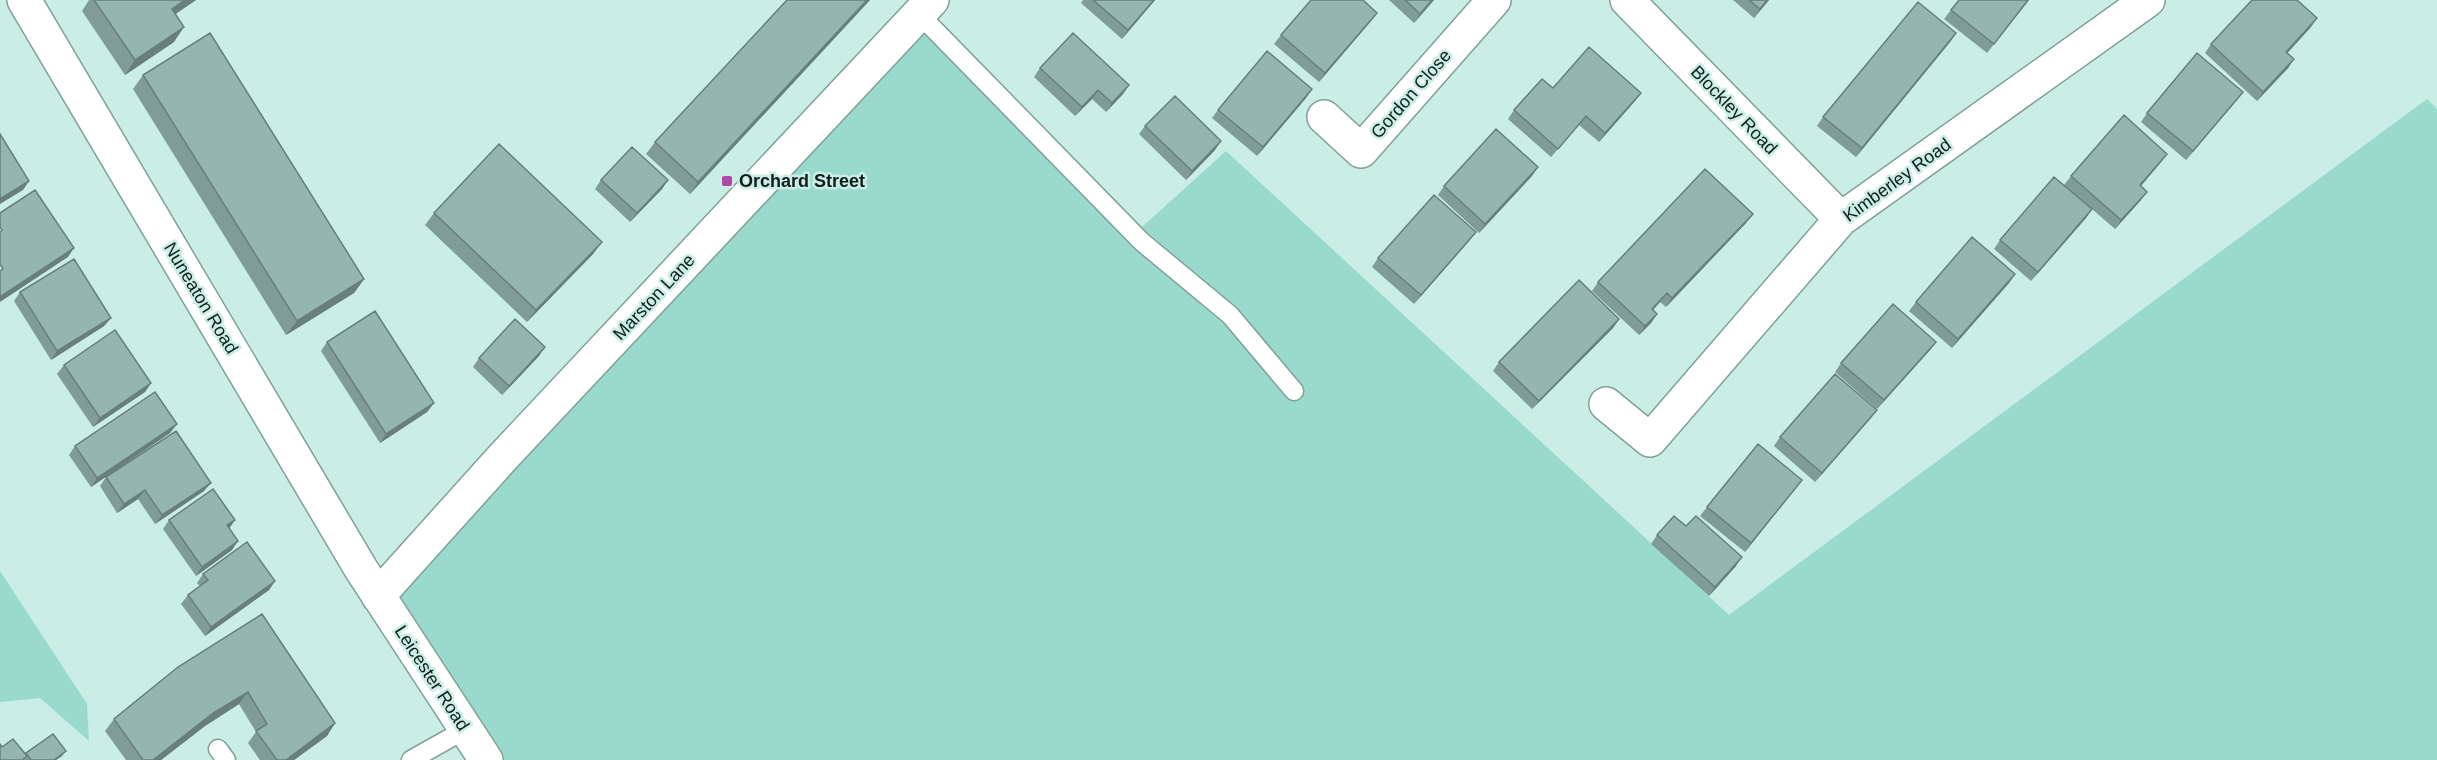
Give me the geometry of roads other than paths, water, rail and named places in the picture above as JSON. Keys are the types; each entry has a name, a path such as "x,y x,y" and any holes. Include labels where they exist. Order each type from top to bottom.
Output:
{"street":[{"name":"Nuneaton Road","path":"24,0 378,596"},
{"name":"Gordon Close","path":"1324,117 1361,150 1494,0"},
{"name":"Blockley Road","path":"1627,0 1841,219"},
{"name":"Kimberley Road","path":"1606,404 1650,440 1841,219 2148,0"},
{"name":"Marston Lane","path":"378,596 503,457 925,7"},
{"name":"Leicester Road","path":"378,596 486,760"}],"lane":[{"path":"925,7 1142,242 1230,315 1294,391"},
{"path":"411,760 466,729"}],"place":[{"name":"Orchard Street","path":"727,181"}]}
